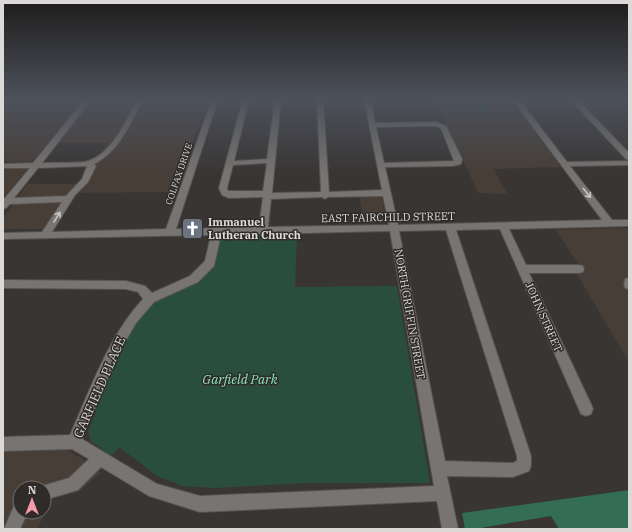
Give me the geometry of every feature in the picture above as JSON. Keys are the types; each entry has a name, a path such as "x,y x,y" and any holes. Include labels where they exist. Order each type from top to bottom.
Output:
{"street":[{"path":"4,203 70,124"},
{"path":"3,166 88,164 95,162 110,151 127,124"},
{"name":"COLFAX DRIVE","path":"170,232 208,124"},
{"path":"240,124 223,188 225,193 229,195 325,196 387,193"},
{"path":"263,231 275,124"},
{"path":"321,124 325,196"},
{"path":"532,124 610,224"},
{"path":"596,124 629,157"},
{"path":"373,125 441,125 444,127 458,159 458,162 453,164 381,165"},
{"name":"NORTH GRIFFIN STREET","path":"373,125 450,529"},
{"path":"230,163 271,162"},
{"path":"563,164 629,163"},
{"path":"45,235 68,199 90,172 92,166 88,164"},
{"path":"4,203 68,199"},
{"name":"EAST FAIRCHILD STREET","path":"7,236 629,223"},
{"name":"JOHN STREET","path":"502,226 586,409"},
{"path":"438,468 512,470 524,466 524,456 450,227"},
{"name":"GARFIELD PLACE","path":"217,232 210,263 194,279 150,300 132,319 113,350 74,442 154,491 200,504 442,493"},
{"path":"3,245 7,236"},
{"path":"522,270 579,268"},
{"path":"3,284 126,285 142,289 150,300"},
{"path":"3,444 74,442"},
{"path":"52,490 73,485 100,458"}],"shaded area":[{"path":"3,124 64,124 32,162 3,162"},
{"path":"74,124 200,124 189,152 191,160 179,192 72,193 49,229 3,229 3,218 27,184 81,184 107,143 58,143"},
{"path":"446,124 529,124 561,167 494,169 507,194 478,193"},
{"path":"3,169 27,169 3,198"},
{"path":"381,193 386,223 364,223 359,194"},
{"path":"629,228 629,362 575,271 582,270 556,230"},
{"path":"64,449 81,458 101,473 78,492 52,498 52,480 12,480 12,520 42,520 38,529 3,529 3,451"}],"green space":[{"name":"Garfield Park","path":"297,236 295,287 397,286 430,483 306,483 215,488 182,486 157,476 119,447 111,456 91,441 88,432 119,350 133,323 152,304 205,275 217,254 221,237"},
{"path":"629,490 629,529 559,529 551,516 475,529 465,529 462,513"}],"place":[{"name":"Immanuel Lutheran Church","path":"193,228"}]}
